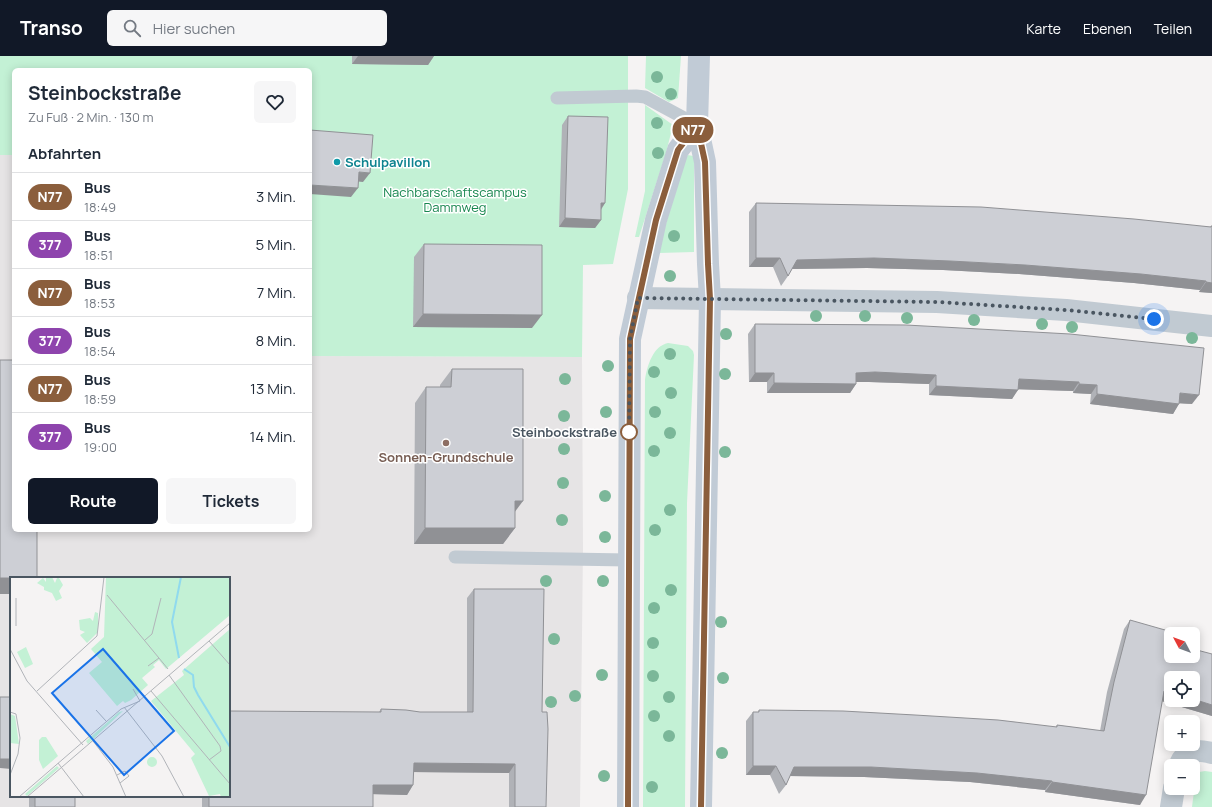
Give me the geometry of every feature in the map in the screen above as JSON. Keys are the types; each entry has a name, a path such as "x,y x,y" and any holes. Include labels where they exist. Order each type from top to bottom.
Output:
{"street":[{"path":"699,56 697,125 705,162 710,299 701,807"},
{"path":"628,807 630,339 656,220 678,150 697,125"},
{"path":"638,298 937,302 1066,310 1212,326"},
{"path":"1181,759 1190,751 1212,753"},
{"path":"1171,807 1173,795"}],"lane":[{"path":"557,98 645,97 697,125"},
{"path":"455,557 628,560"}],"shaded area":[{"name":"Sonnen-Grundschule","path":"0,155 12,155 12,532 312,532 312,356 582,357 583,548 580,807 0,807"}],"green space":[{"name":"Nachbarschaftscampus Dammweg","path":"0,56 628,56 628,189 613,264 583,265 582,357 312,356 312,68 12,68 12,155 0,155"},
{"path":"646,56 681,56 678,98 669,102 645,88"},
{"path":"645,105 673,125 666,153 639,237 635,237 645,191"},
{"path":"688,155 693,156 694,160 694,252 659,253 664,230"},
{"path":"668,343 688,346 693,351 694,355 687,503 685,807 643,807 645,380 649,363 655,352 658,348"},
{"path":"1200,772 1212,772 1212,807 1192,807 1194,795 1200,795"}],"building":[{"path":"568,116 608,117 605,203 601,203 601,220 565,218"},
{"name":"Schulpavillon","path":"312,130 373,135 370,173 359,172 358,188 312,185"},
{"path":"756,203 981,207 1212,226 1212,283 1206,281 1141,274 1025,265 874,258 797,260 788,276 780,258 756,258"},
{"path":"424,244 542,245 542,315 423,314"},
{"path":"755,324 906,325 1070,334 1204,348 1199,395 1180,393 1179,404 1097,394 1097,385 1079,384 1079,382 1019,379 1018,390 936,386 936,375 875,372 856,373 856,384 774,383 774,373 755,373"},
{"path":"0,360 12,360 12,532 37,532 37,577 0,578"},
{"path":"452,369 523,369 523,501 515,501 515,528 425,528 426,387 451,387"},
{"path":"474,589 544,589 542,712 547,712 548,729 546,807 515,807 515,764 414,763 413,785 373,785 373,807 209,807 209,797 230,797 230,711 381,712 381,709 420,712 473,712"},
{"path":"1130,620 1164,630 1164,663 1200,663 1200,651 1212,654 1212,705 1200,701 1200,671 1164,671 1164,691 1146,795 1052,781 977,773 871,767 794,767 786,785 776,766 753,766 753,712 759,712 759,710 843,711 998,720 1104,731 1114,682"},
{"path":"0,697 10,697 10,759 0,759"},
{"path":"35,797 75,797 75,807 35,807"}],"bus line":[{"name":"N77","path":"628,807 627,756 630,339 656,220 678,150 697,125 705,162 710,299 701,807"}],"place":[{"name":"Schulpavillon","path":"337,162"},
{"name":"Steinbockstraße","path":"629,432"},
{"name":"Sonnen-Grundschule","path":"446,443"}],"route":[{"path":"629,432 630,339 638,298 937,302 1066,310 1154,319"}]}
